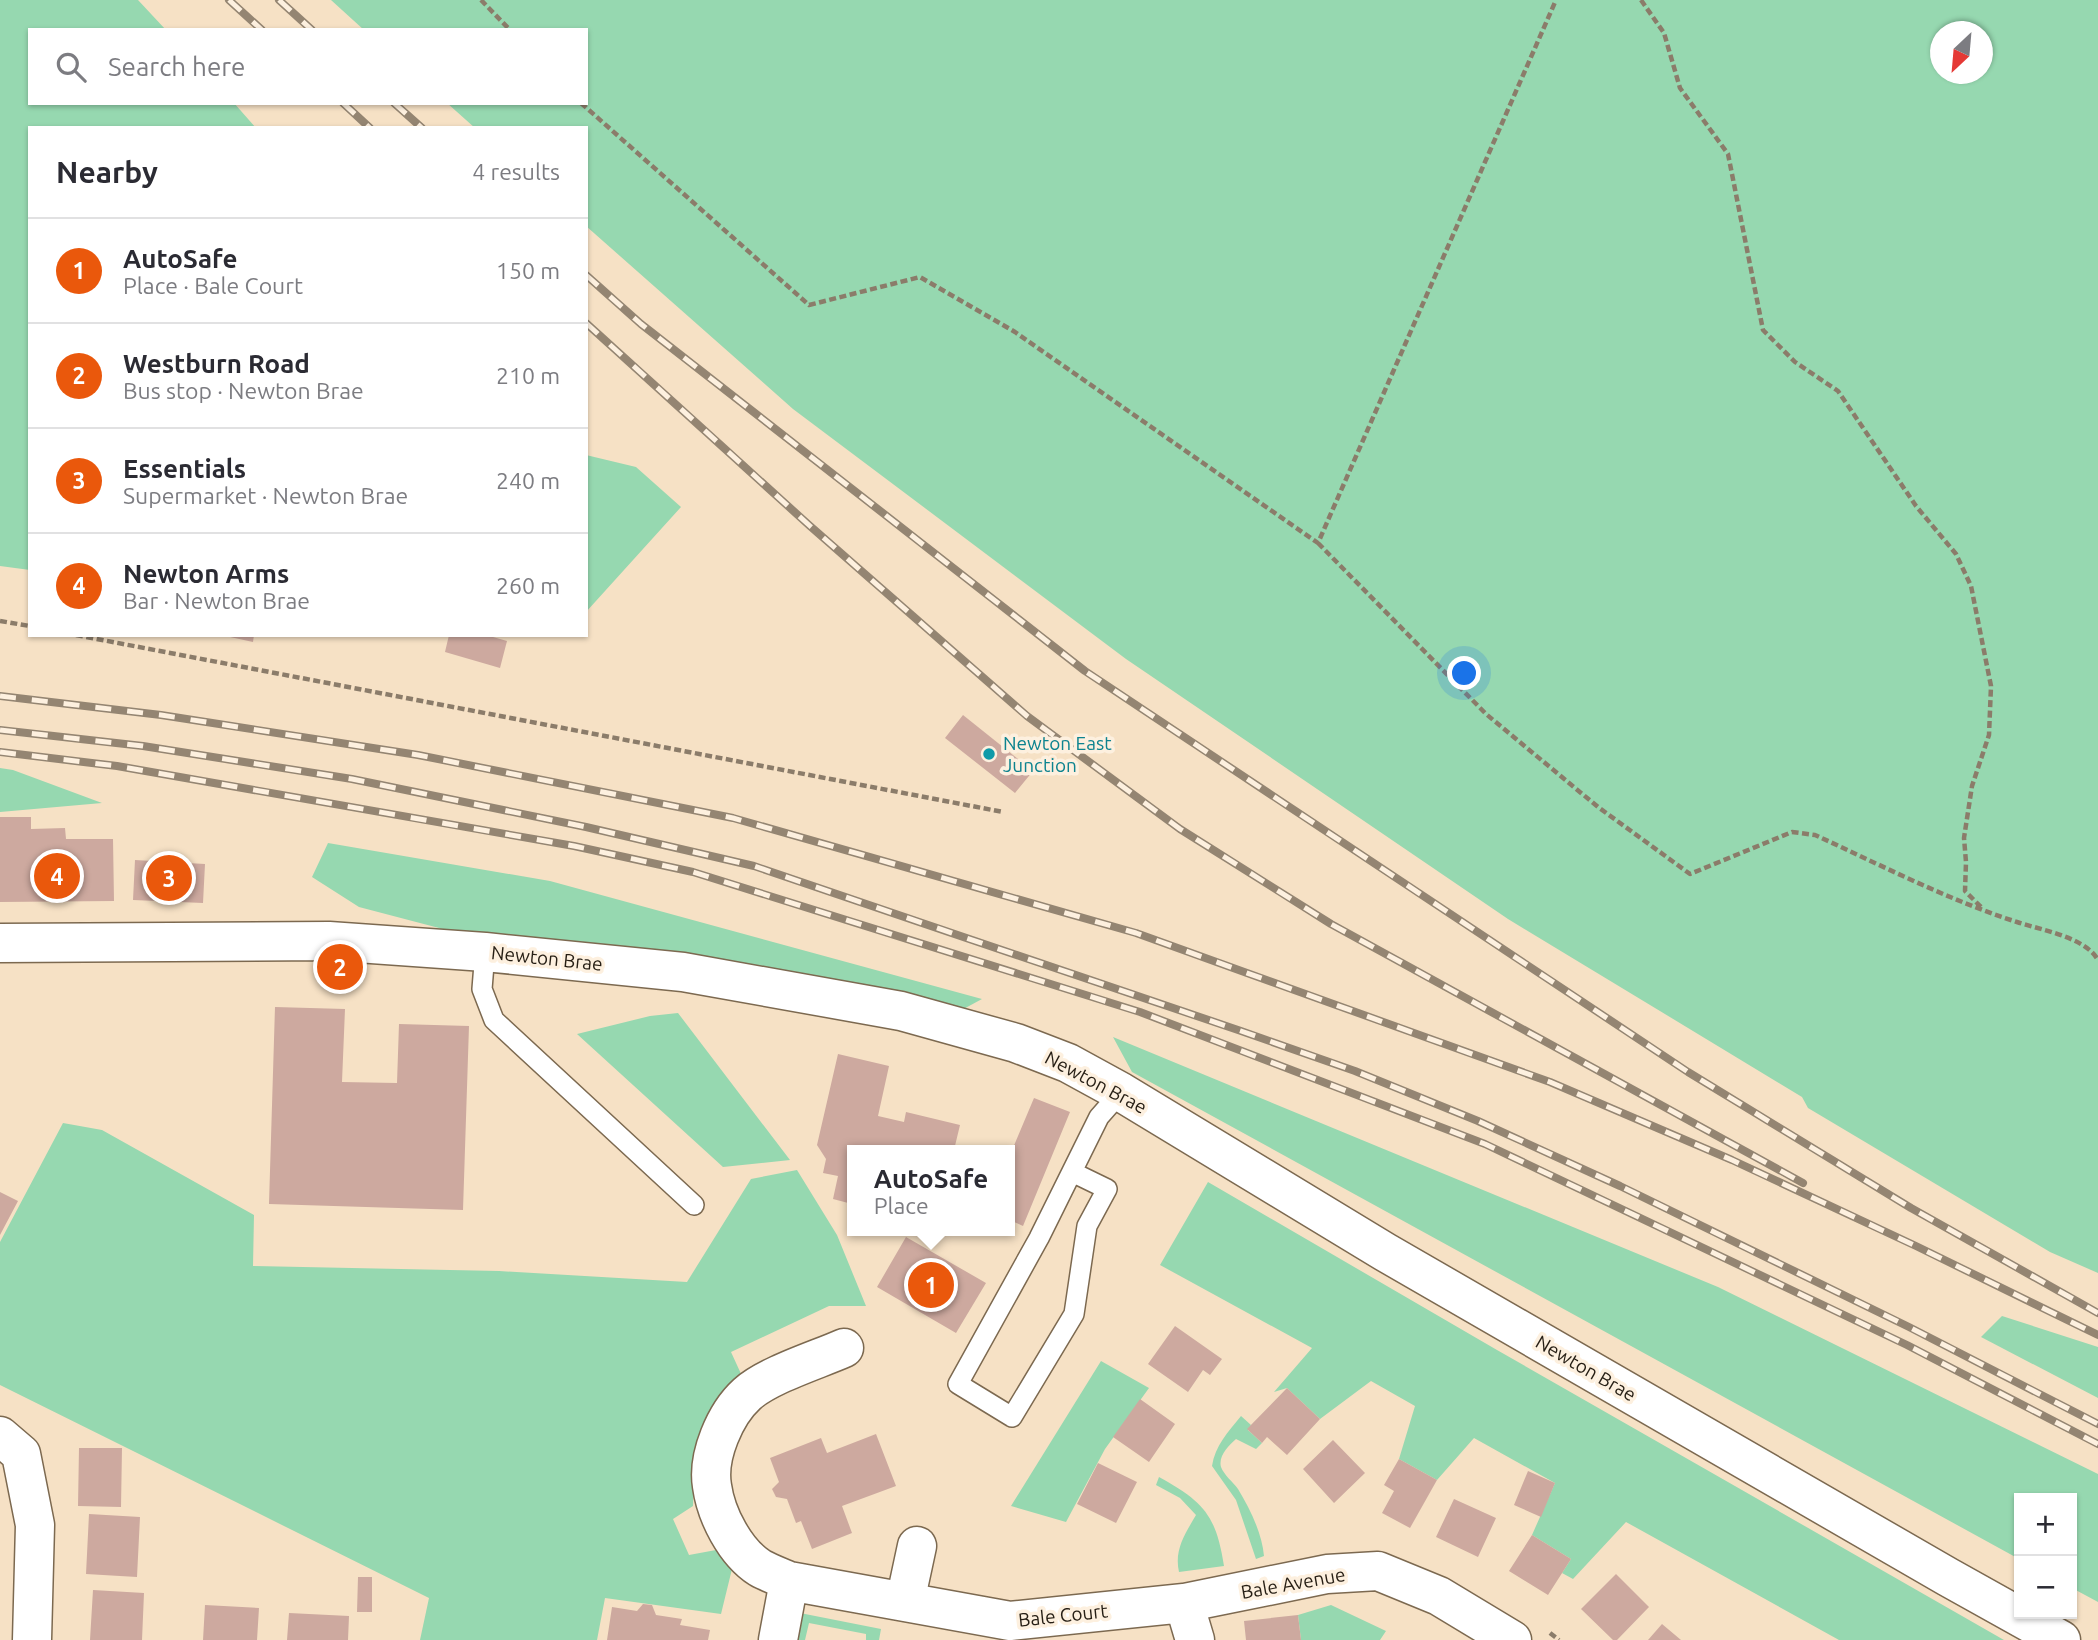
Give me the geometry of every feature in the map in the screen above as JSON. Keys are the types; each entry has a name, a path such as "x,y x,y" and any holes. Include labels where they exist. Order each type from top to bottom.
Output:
{"street":[{"name":"Newton Brae","path":"0,943 329,941 485,952 683,972 901,1011 1016,1042 1068,1063 1121,1092 1397,1259 2061,1640"},
{"name":"Bale Court","path":"844,1348 762,1384 747,1394 722,1427 714,1456 712,1485 734,1542 759,1567 789,1581 1010,1620 1184,1603"},
{"path":"0,1436 21,1454 34,1525 32,1640"},
{"path":"905,1602 917,1546"},
{"name":"Bale Avenue","path":"1184,1603 1327,1573 1378,1571 1439,1596 1512,1640"},
{"path":"778,1640 789,1581"},
{"path":"1184,1603 1195,1640"}],"lane":[{"path":"485,952 482,989 494,1020 694,1205"},
{"path":"1072,1172 1107,1189 1087,1226 1074,1314 1012,1417 958,1384 1039,1238 1099,1117 1121,1092"}],"path":[{"path":"481,0 508,28"},
{"path":"1318,543 1556,0"},
{"path":"1641,0 1664,33 1680,88 1728,154 1763,330 1795,362 1838,391 1916,506 1955,554 1971,586 1991,686 1989,735 1972,786 1964,838 1965,891 1983,909"},
{"path":"583,105 809,305 920,277 1015,332 1318,543 1486,714 1598,807 1690,874 1792,832 1815,835 1983,909 2072,940 2095,954 2098,960"},
{"path":"0,621 28,626"},
{"path":"86,637 1003,812"}],"green space":[{"path":"0,0 138,0 164,28 28,28 28,105 236,105 254,126 28,126 28,570 0,566"},
{"path":"331,0 2098,0 2098,1273 2050,1252 1808,1108 1802,1097 1508,919 1126,659 793,409 588,228 588,126 473,126 449,105 588,105 588,28 362,28"},
{"path":"588,455 636,467 681,507 588,610"},
{"path":"0,768 13,770 102,803 0,812"},
{"path":"328,843 550,881 982,999 958,1012 461,943 439,928 359,907 312,877"},
{"path":"678,1013 790,1160 723,1167 577,1034 650,1016"},
{"path":"1113,1037 1718,1287 2098,1474 2098,1602 2077,1591 2077,1493 2014,1493 2014,1556 1132,1072"},
{"path":"63,1123 102,1130 254,1215 253,1266 499,1271 687,1282 751,1179 797,1170 837,1235 866,1306 829,1306 731,1352 742,1376 694,1473 693,1506 673,1519 689,1555 716,1550 732,1569 721,1614 605,1598 597,1640 420,1640 429,1598 0,1385 0,1242"},
{"path":"1208,1182 2004,1640 1839,1640 1626,1522 1573,1579 1562,1573 1571,1559 1532,1535 1555,1483 1474,1438 1437,1480 1399,1459 1415,1406 1371,1381 1320,1419 1287,1388 1274,1392 1312,1348 1160,1265"},
{"path":"2002,1316 2098,1347 2098,1398 1981,1337"},
{"path":"1101,1361 1149,1388 1105,1449 1066,1522 1011,1506"},
{"path":"1241,1416 1251,1425 1248,1430 1262,1443 1256,1449 1236,1439 1225,1451 1220,1463 1224,1473 1238,1489 1258,1530 1264,1556 1256,1559 1236,1500 1212,1466 1219,1446"},
{"path":"1159,1477 1187,1494 1205,1512 1217,1534 1224,1566 1179,1572 1179,1549 1196,1515 1180,1498 1156,1485"},
{"path":"1331,1605 1386,1631 1380,1640 1301,1640 1298,1615"},
{"path":"800,1613 881,1629 879,1640 866,1640 866,1634 809,1623 805,1640 795,1640"}],"building":[{"path":"230,637 254,637 253,642"},
{"path":"449,637 493,637 507,641 500,668 445,652"},
{"name":"Newton East Junction","path":"963,715 1033,771 1015,793 945,738"},
{"path":"0,817 31,817 31,829 65,828 66,839 113,839 114,901 0,902"},
{"path":"135,860 205,864 203,903 133,900"},
{"path":"275,1007 345,1009 342,1082 397,1083 399,1024 469,1026 463,1210 269,1204"},
{"path":"838,1054 889,1066 878,1116 904,1122 906,1112 960,1125 955,1145 847,1145 847,1203 833,1199 838,1176 823,1173 826,1159 817,1145"},
{"path":"1034,1098 1070,1112 1023,1226 1015,1222 1014,1145"},
{"path":"0,1192 18,1201 0,1235"},
{"path":"906,1237 986,1283 956,1333 877,1287"},
{"path":"1175,1326 1222,1359 1210,1375 1203,1370 1188,1392 1148,1364"},
{"path":"1287,1388 1320,1419 1287,1455 1267,1437 1262,1443 1247,1429"},
{"path":"1140,1399 1175,1424 1149,1462 1113,1437"},
{"path":"876,1434 896,1486 842,1506 852,1533 812,1549 801,1521 796,1523 787,1499 776,1497 772,1489 779,1482 770,1458 821,1438 827,1453"},
{"path":"1333,1440 1365,1473 1334,1503 1303,1469"},
{"path":"79,1448 122,1448 121,1507 78,1506"},
{"path":"1399,1459 1437,1480 1410,1528 1382,1513 1394,1491 1384,1485"},
{"path":"1098,1463 1137,1482 1116,1523 1077,1504"},
{"path":"1528,1471 1555,1483 1541,1517 1514,1505"},
{"path":"1454,1499 1496,1518 1478,1557 1436,1537"},
{"path":"89,1514 140,1517 137,1577 86,1574"},
{"path":"1532,1535 1571,1559 1548,1595 1509,1571"},
{"path":"1616,1574 1649,1607 1617,1640 1613,1640 1581,1609"},
{"path":"358,1577 372,1577 372,1612 357,1612"},
{"path":"93,1590 144,1593 142,1640 90,1640"},
{"path":"643,1604 652,1605 656,1615 682,1619 680,1625 710,1630 708,1640 607,1640 612,1607 637,1611"},
{"path":"205,1605 259,1608 257,1640 203,1640"},
{"path":"289,1613 349,1616 348,1640 287,1640"},
{"path":"1298,1615 1301,1640 1246,1640 1244,1621"},
{"path":"1662,1624 1681,1640 1648,1640"}],"railway":[{"path":"229,0 260,28"},
{"path":"279,0 310,28"},
{"path":"345,105 368,126"},
{"path":"396,105 420,126"},
{"path":"588,277 641,324 1085,671 1688,1072 1911,1208 2098,1313"},
{"path":"588,325 810,526 1027,716 1180,829 1331,924 1803,1183"},
{"path":"0,696 161,715 418,755 733,818 1136,933 1550,1082 1732,1160 2098,1335"},
{"path":"0,730 143,746 352,779 586,827 754,866 1355,1071 1478,1121 1620,1186 1909,1327 2098,1424"},
{"path":"0,752 117,766 574,846 693,872 1140,1012 1485,1144 1907,1345 2098,1444"}],"place":[{"name":"Newton East Junction","path":"989,754"},
{"name":"Newton Arms","path":"57,876"},
{"name":"Essentials","path":"169,878"},
{"name":"Westburn Road","path":"340,967"},
{"name":"AutoSafe","path":"931,1285"}]}
